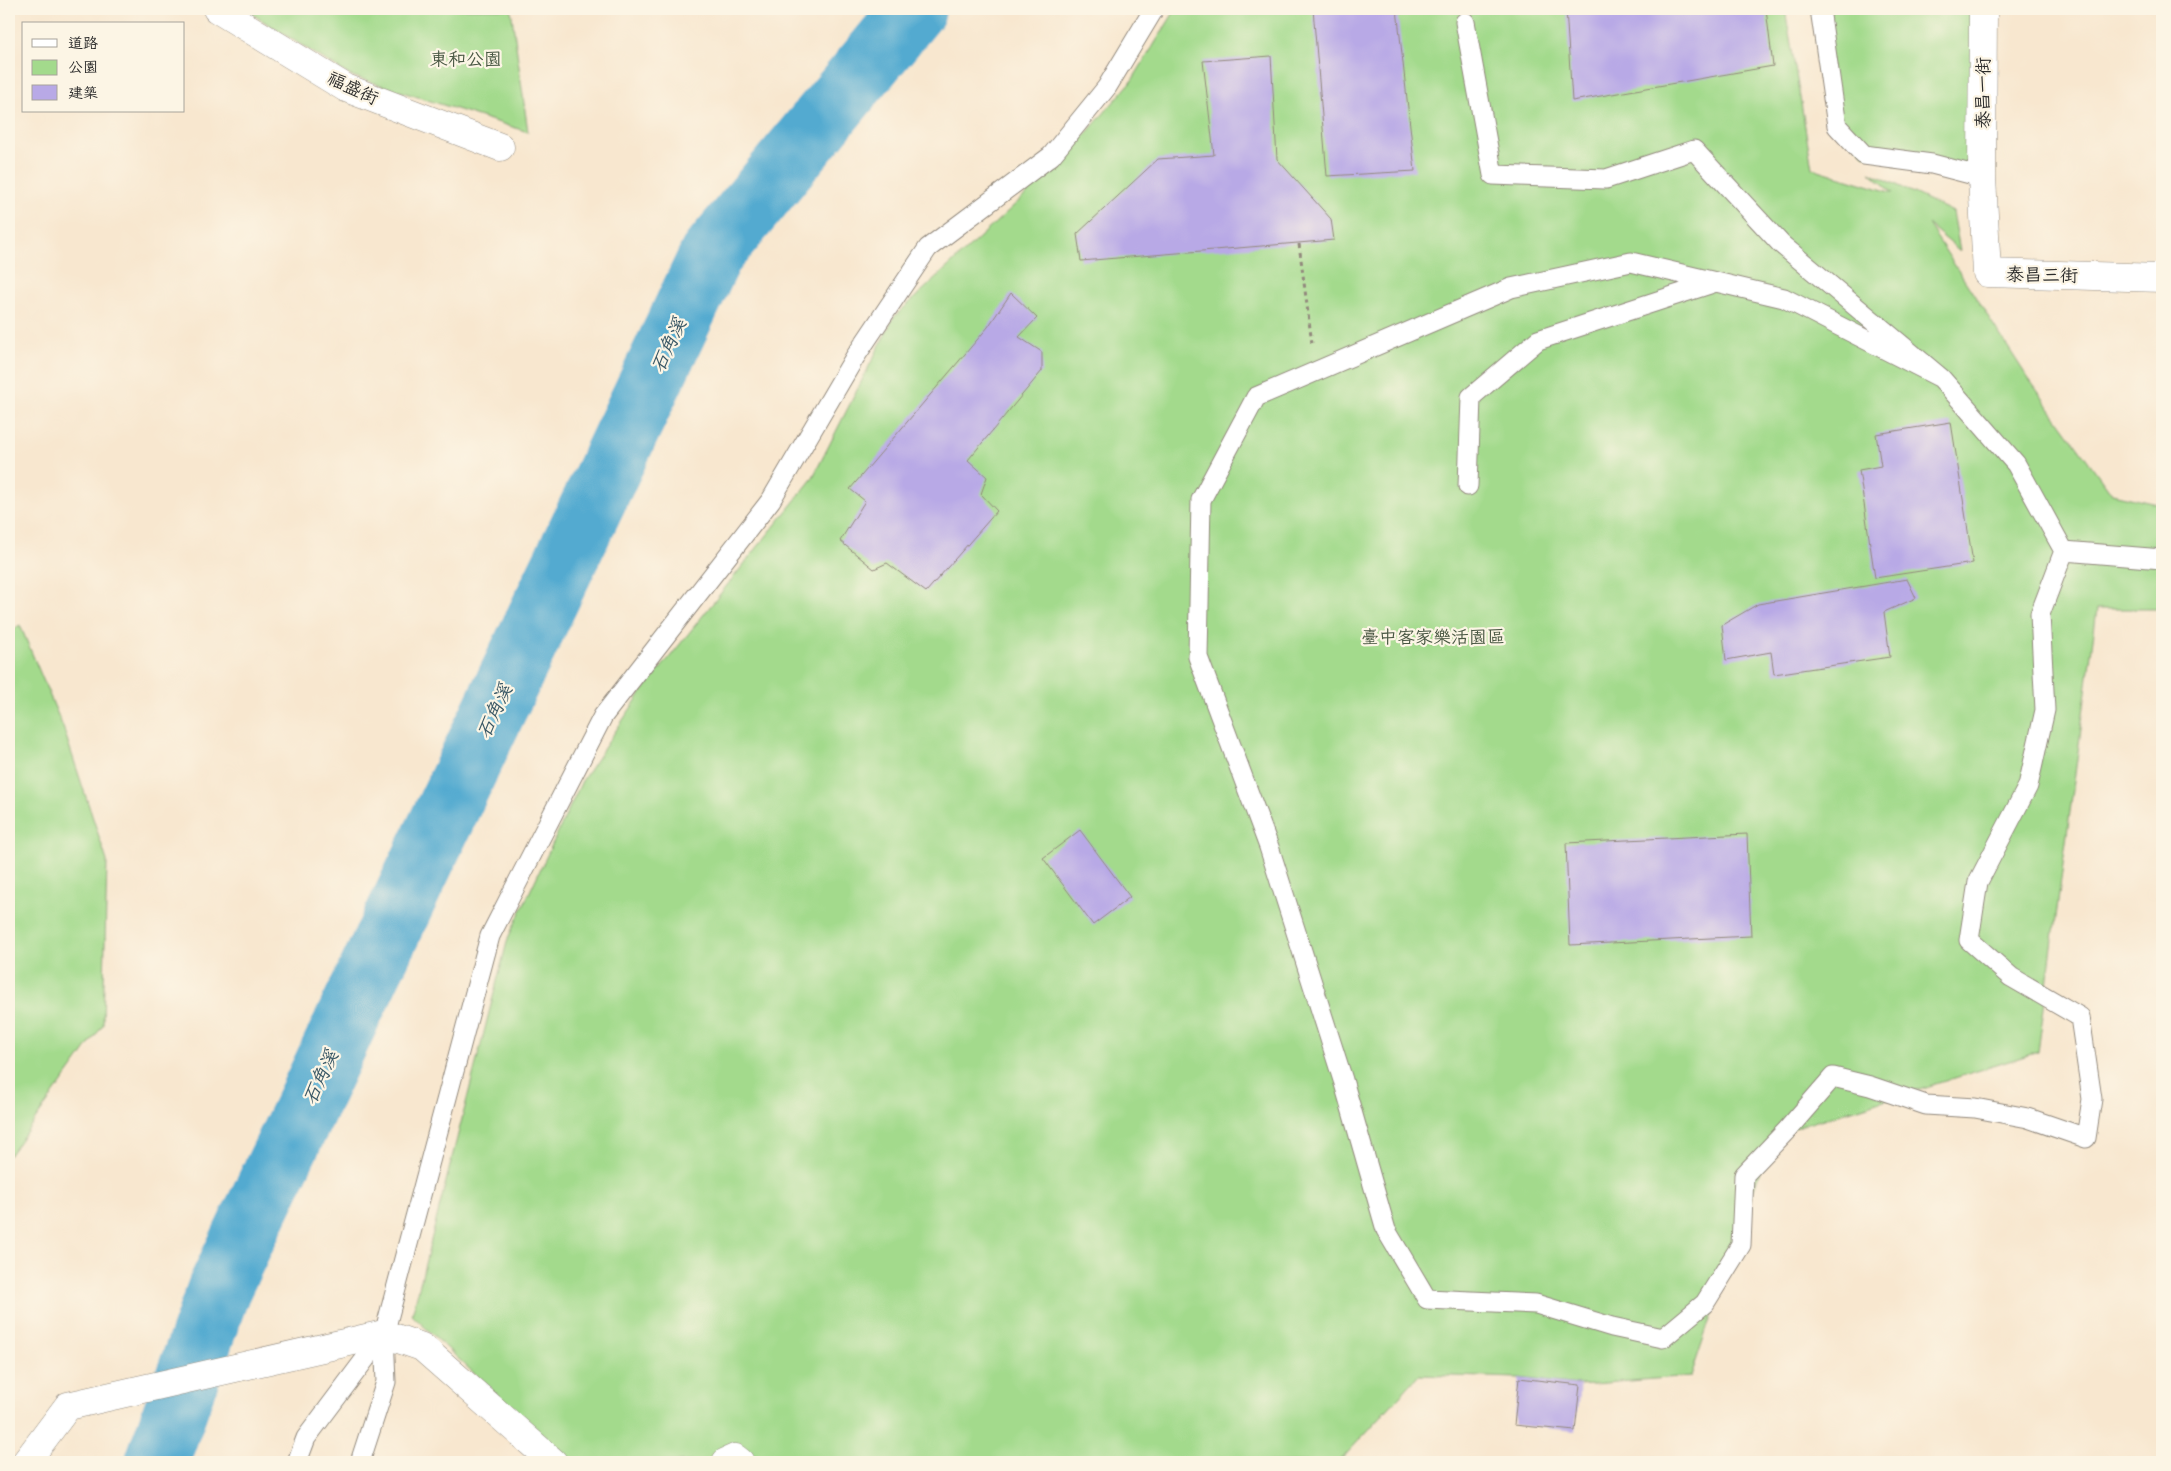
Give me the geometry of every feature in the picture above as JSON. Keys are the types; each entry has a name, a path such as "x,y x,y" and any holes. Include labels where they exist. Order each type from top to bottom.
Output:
{"street":[{"name":"福盛街","path":"217,9 346,88 500,147"},
{"name":"泰昌一街","path":"1982,177 1983,9"},
{"name":"泰昌三街","path":"1982,177 1987,274 2162,278"},
{"path":"26,1462 68,1406 384,1334 422,1347 553,1462"},
{"path":"726,1462 736,1458 740,1462"}],"lane":[{"path":"360,1462 386,1382 384,1334 490,936 603,716 770,500 854,357 928,248 1051,156 1108,87 1154,9"},
{"path":"1820,9 1837,126 1864,155 1932,164 1982,177"},
{"path":"1465,22 1493,175 1606,179 1694,150 1781,244 1940,378 2016,464 2064,552 2040,614 2045,710 2028,786 1978,882 1968,940 2011,977 2080,1017 2092,1099 2086,1138 2028,1118 1975,1108 1926,1105 1870,1086 1833,1077 1787,1130 1744,1175 1741,1245 1705,1303 1663,1338 1612,1327 1536,1304 1427,1298 1386,1230 1343,1080 1269,847 1198,658 1201,500 1256,396 1511,288 1631,262 1784,298 1940,378"},
{"path":"1468,486 1471,397 1538,340 1717,282"},
{"path":"2064,552 2162,559"},
{"path":"297,1462 306,1438 384,1334"}],"path":[{"path":"1299,244 1315,371"}],"green space":[{"name":"東和公園","path":"244,9 511,9 528,132 349,75"},
{"name":"臺中客家樂活園區","path":"1176,9 1785,9 1812,168 1893,193 1870,172 1953,212 1960,251 1928,224 2026,375 2112,494 2162,505 2162,609 2097,609 2038,1052 1772,1135 1691,1376 1580,1385 1519,1378 1419,1375 1339,1462 568,1462 412,1315 508,938 582,781 641,693 812,479 894,317 1063,160 1131,82"},
{"path":"1820,9 1983,9 1982,177 1864,155 1837,126"},
{"path":"20,625 63,727 107,861 103,1025 9,1156 9,632"}],"building":[{"path":"1313,9 1397,9 1415,171 1327,176"},
{"path":"1566,9 1766,9 1773,66 1572,101"},
{"path":"1271,56 1277,159 1331,219 1334,240 1081,261 1077,234 1158,159 1214,155 1203,61"},
{"path":"1011,293 1037,318 1019,337 1042,352 1042,371 968,460 987,477 981,494 997,511 926,592 887,563 874,569 840,541 865,501 850,489 988,327"},
{"path":"1951,422 1973,563 1875,578 1859,470 1881,466 1876,434"},
{"path":"1907,579 1916,598 1884,612 1890,657 1774,674 1771,652 1726,660 1722,625 1758,604"},
{"path":"1080,830 1130,897 1093,925 1043,858"},
{"path":"1747,834 1751,936 1570,945 1566,843"},
{"path":"1519,1378 1580,1385 1575,1431 1514,1425"}],"waterway":[{"name":"石角溪","path":"157,1462 219,1289 711,255 914,9"}]}
